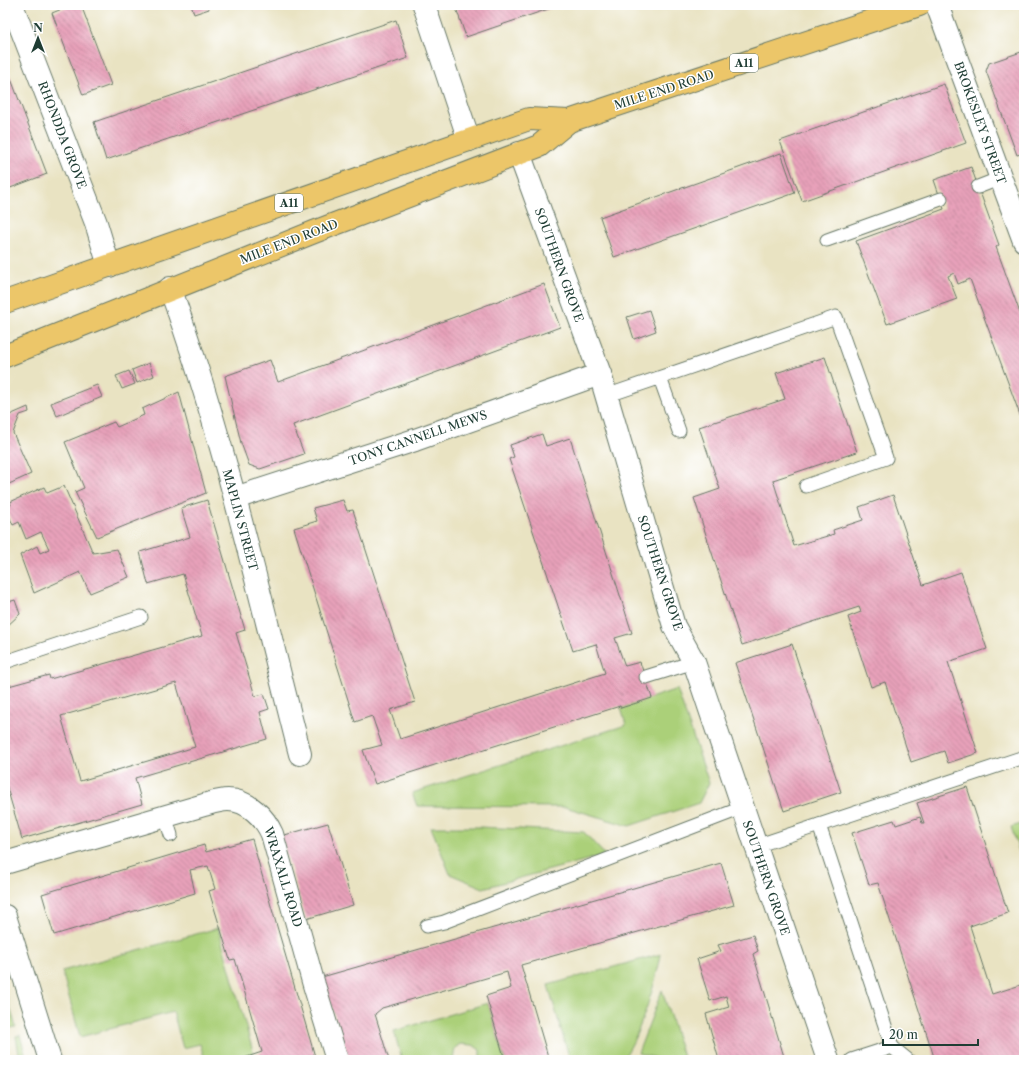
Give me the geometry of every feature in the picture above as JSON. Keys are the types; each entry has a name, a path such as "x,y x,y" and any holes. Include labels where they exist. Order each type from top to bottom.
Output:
{"highway":[{"name":"MILE END ROAD","path":"5,302 529,119 569,121 919,5"},
{"name":"MILE END ROAD","path":"5,356 170,288 539,146 569,121"}],"street":[{"name":"RHONDDA GROVE","path":"12,5 96,223 109,266"},
{"path":"424,5 469,140"},
{"name":"BROKESLEY STREET","path":"938,5 1024,241"},
{"name":"SOUTHERN GROVE","path":"519,153 600,374 674,626 694,662 828,1060"},
{"name":"MAPLIN STREET","path":"170,288 199,374 235,498 300,754"},
{"name":"TONY CANNELL MEWS","path":"235,498 415,440 600,374"},
{"name":"WRAXALL ROAD","path":"5,863 168,826 204,805 229,800 248,806 267,823 272,834 314,985 337,1060"},
{"path":"5,916 50,1060"}],"lane":[{"path":"978,187 1001,178"},
{"path":"827,240 941,199"},
{"path":"606,396 836,317 886,458 806,486"},
{"path":"660,378 679,431"},
{"path":"5,662 140,617"},
{"path":"646,677 694,662"},
{"path":"756,846 1024,757"},
{"path":"427,926 444,922 742,808"},
{"path":"819,825 892,1047 908,1060"},
{"path":"852,1060 892,1047"}],"green space":[{"path":"677,689 709,783 699,803 629,826 565,807 417,806 412,793 626,725 621,708"},
{"path":"1024,823 1024,866 1011,827"},
{"path":"431,827 479,827 584,832 605,855 483,888 450,874"},
{"path":"218,928 254,1055 236,1060 205,1060 200,1044 183,1048 173,1012 80,1037 62,971"},
{"path":"661,954 656,978 646,1011 627,1053 621,1060 570,1060 548,985"},
{"path":"662,990 684,1060 662,1060 638,1053"},
{"path":"5,991 16,1027 5,1029"},
{"path":"488,1003 505,1060 480,1060 480,1050 473,1045 460,1044 455,1048 453,1060 402,1060 394,1031"},
{"path":"20,1035 27,1060 20,1060 16,1036"}],"building":[{"path":"72,5 81,5 111,85 83,95 52,13"},
{"path":"191,5 208,5 209,9 194,14"},
{"path":"455,5 560,5 466,37"},
{"path":"396,20 408,58 106,160 94,122"},
{"path":"1024,51 1024,153 1017,155 986,71 989,63"},
{"path":"5,63 47,174 5,190"},
{"path":"944,84 966,143 802,201 780,141"},
{"path":"781,153 795,193 614,257 600,217"},
{"path":"971,167 999,245 996,247 1024,324 1024,426 970,279 958,284 954,273 948,276 957,299 887,324 856,241 944,209 934,180"},
{"path":"544,284 560,327 293,425 304,454 260,469 249,465 241,443 225,376 270,360 278,382"},
{"path":"649,310 656,331 634,339 627,317"},
{"path":"825,357 857,452 773,480 794,546 834,534 833,530 863,520 859,507 893,495 923,585 961,572 987,649 948,662 978,753 948,763 944,751 911,762 885,682 871,687 848,617 861,612 859,607 742,645 694,498 720,489 699,427 785,399 776,373"},
{"path":"149,363 154,376 137,383 132,370"},
{"path":"129,371 135,384 122,389 116,376"},
{"path":"97,385 102,397 57,416 51,403"},
{"path":"179,392 206,493 97,537 75,492 84,488 65,442 114,422 117,427 144,415 142,409"},
{"path":"28,407 29,412 20,415 13,433 31,474 9,484 5,475 5,417"},
{"path":"542,434 546,446 570,438 632,633 615,638 625,666 640,662 652,698 621,708 620,706 375,784 363,750 382,745 372,716 355,722 294,528 317,521 313,508 343,500 347,511 353,510 415,702 390,710 400,739 605,673 596,644 573,651 509,459 514,457 510,445"},
{"path":"64,486 93,553 117,549 129,577 90,593 80,572 34,593 20,555 37,546 40,553 49,549 41,532 26,539 19,522 13,525 5,507 11,505 10,502 44,487 47,493"},
{"path":"207,500 245,630 236,633 255,696 264,694 269,709 260,712 267,739 135,778 142,804 22,839 5,781 5,687 49,675 50,679 202,636 183,574 148,584 140,552 190,537 181,508","holes":["176,683 195,747 80,781 61,716"]},
{"path":"15,600 20,614 5,628 5,603"},
{"path":"792,644 841,792 784,811 735,663"},
{"path":"967,787 1008,913 970,926 992,994 1024,984 1024,1060 935,1060 878,883 869,885 852,833 894,820 896,825 920,817 922,823 924,823 917,803"},
{"path":"328,823 353,905 306,919 281,836"},
{"path":"252,839 316,1060 238,1060 262,1052 235,959 230,960 209,891 215,889 208,866 190,870 195,893 54,935 42,894 204,845 206,852"},
{"path":"721,863 734,905 521,965 549,1060 505,1060 486,996 511,988 507,972 382,1008 375,1014 389,1060 349,1060 322,977"},
{"path":"753,935 758,951 753,954 785,1060 719,1060 706,1014 729,1007 726,996 710,1001 697,959 721,951 718,945"}]}
